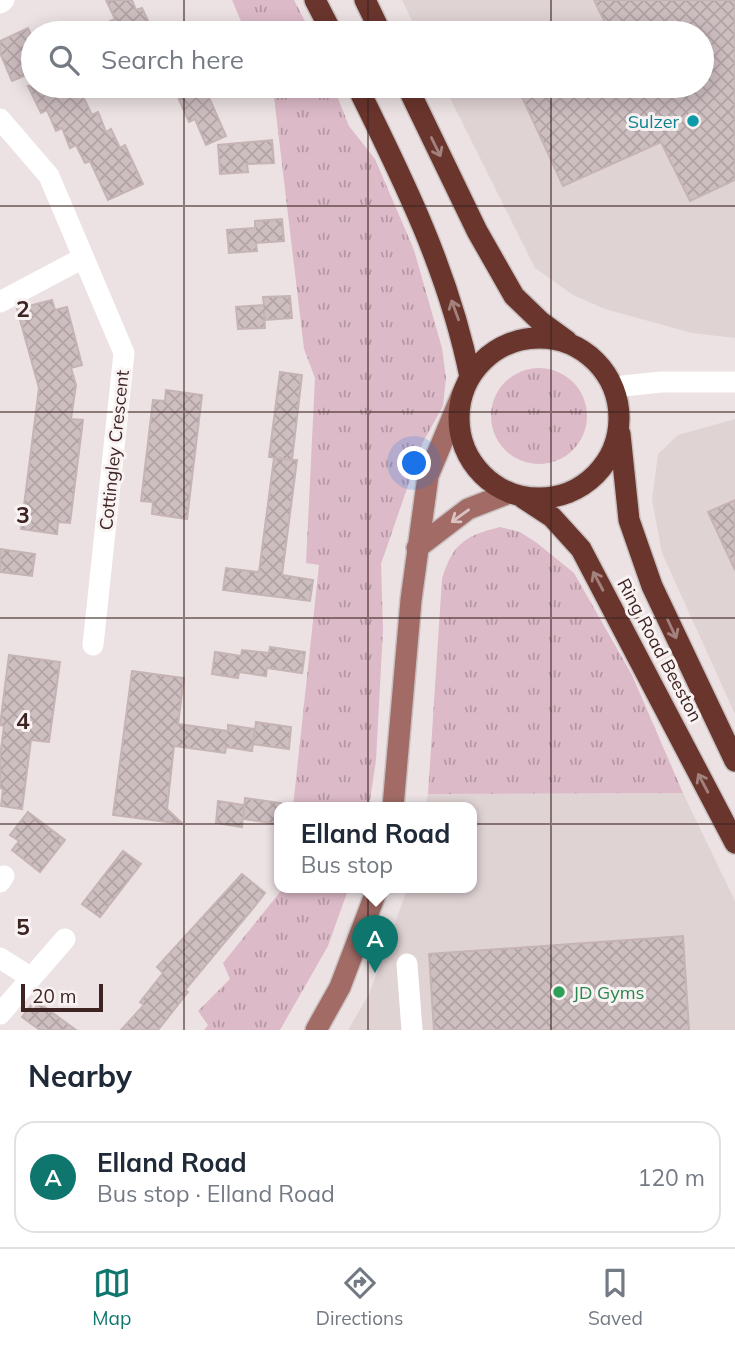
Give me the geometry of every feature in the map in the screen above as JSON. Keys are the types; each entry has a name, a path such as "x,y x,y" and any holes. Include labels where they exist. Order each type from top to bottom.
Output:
{"highway":[{"path":"315,0 326,21"},
{"path":"365,0 375,21"},
{"path":"363,98 412,196 459,320 467,385 458,415 461,439 471,462 489,481 515,495 548,498 571,492 592,479 607,461 619,429 614,387 604,369 541,322 514,296 477,231 413,98"},
{"path":"467,385 496,351 514,342 554,339 573,346"},
{"name":"Ring Road Beeston","path":"619,429 629,520 652,586 735,761"},
{"name":"Ring Road Beeston","path":"515,495 552,517 581,549 735,843"}],"main road":[{"path":"393,802 417,548 428,476 467,385"},
{"path":"417,548 468,509 515,495"},
{"path":"316,1030 340,987 376,893"}],"street":[{"name":"Cottingley Crescent","path":"0,119 49,176 124,353 93,645"},
{"path":"0,302 83,258"},
{"path":"614,387 661,382 735,382"},
{"path":"0,1014 65,939"},
{"path":"0,958 30,977"},
{"path":"407,964 412,1030"}],"shaded area":[{"path":"402,0 735,0 735,338 692,333 605,309 573,295 535,268 450,98 714,98 714,21 412,21"},
{"path":"735,419 735,714 662,553 652,500 658,454 678,435"},
{"path":"683,793 735,901 735,1030 348,1030 369,994 406,893 477,893 477,802 426,802 428,794"}],"green space":[{"path":"232,0 294,0 305,21 241,21"},
{"path":"274,98 338,98 349,126 375,159 414,250 442,348 446,378 443,406 423,442 381,564 383,630 376,760 370,802 294,802 319,565 306,563 315,378 304,349"},
{"path":"539,368 557,372 573,382 583,398 587,416 583,434 573,450 557,460 539,464 521,460 505,450 495,434 491,416 495,398 505,382 521,372"},
{"path":"500,527 520,532 574,573 632,675 683,793 428,794 442,579 451,557 462,543"},
{"path":"279,893 347,893 328,946 280,1030 204,1030 208,1025 198,1011 230,979 223,963"}],"building":[{"path":"106,0 132,0 136,10 142,8 148,21 110,21 115,19"},
{"path":"594,0 735,0 735,180 690,201 661,142 563,186 523,98 714,98 714,21 604,21"},
{"path":"21,31 21,77 12,81 0,53 0,41"},
{"path":"34,98 84,98 92,115 98,112 106,132 111,129 120,148 125,145 143,184 108,200 90,161 85,163 76,145 70,148 62,128 56,131 47,110 41,113"},
{"path":"178,98 209,98 226,136 206,145 195,119 189,122"},
{"path":"272,140 274,163 247,164 248,172 220,174 218,145"},
{"path":"282,219 284,241 256,243 257,251 229,253 227,230 255,228 255,221"},
{"path":"290,296 292,318 265,320 264,312 265,328 238,329 236,307 264,305 263,297"},
{"path":"52,300 55,310 67,307 82,365 71,368 76,385 71,419 83,420 70,523 58,522 57,534 21,529 39,388 17,309"},
{"path":"280,372 302,375 292,460 297,460 282,575 313,580 310,601 223,590 226,568 259,572 274,458 291,460 269,457"},
{"path":"166,390 202,395 187,519 152,514 153,502 141,501 153,400 165,401"},
{"path":"735,500 735,570 708,512"},
{"path":"0,549 35,554 32,576 0,572"},
{"path":"270,647 305,652 302,673 267,668 266,676 239,672 238,678 212,674 215,652 241,656 242,650 269,653"},
{"path":"9,655 60,662 49,742 31,740 22,809 1,806 3,789 0,788 0,757 4,726 0,725"},
{"path":"132,671 184,678 178,724 228,731 228,725 255,729 252,751 226,747 225,753 174,746 167,809 183,824 113,815"},
{"path":"256,722 291,727 289,749 253,744"},
{"path":"245,798 274,802 274,823 243,819"},
{"path":"218,801 244,805 242,827 216,823"},
{"path":"28,812 65,840 40,872 12,850 19,841 10,835"},
{"path":"123,851 141,864 100,917 82,904"},
{"path":"242,874 265,893 185,990 188,992 158,1030 121,1030 144,1005 140,1002 163,973 157,967"},
{"name":"JD Gyms","path":"683,936 689,1030 434,1030 429,954"},
{"path":"35,1000 76,1030 40,1030 22,1017"}],"place":[{"name":"Sulzer","path":"693,121"},
{"name":"Elland Road","path":"375,973"},
{"name":"JD Gyms","path":"559,992"}]}
